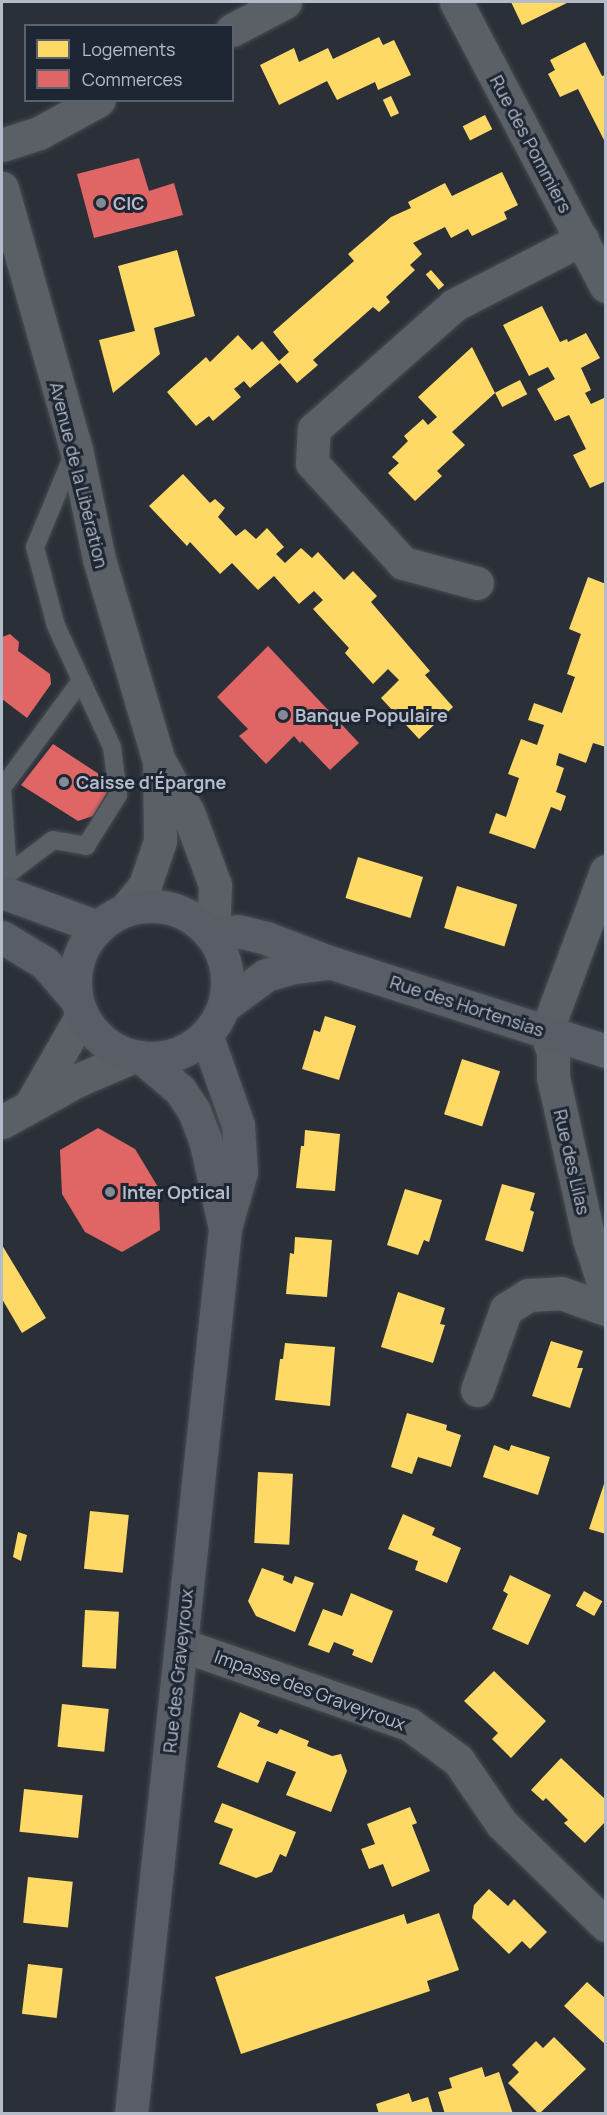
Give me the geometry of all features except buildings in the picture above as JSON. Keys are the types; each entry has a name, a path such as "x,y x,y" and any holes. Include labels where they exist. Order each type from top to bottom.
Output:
{"main road":[{"path":"2,937 45,963 79,1007 95,1034 113,1048 138,1057 165,1057 188,1049 206,1034 224,1006 227,982 225,966 213,936 195,919 173,908 148,906 111,918 62,915 4,878"},
{"path":"79,1007 75,973 82,948 111,918"},
{"name":"Rue des Hortensias","path":"213,936 238,931 266,938 329,962 606,1051"},
{"name":"Rue des Hortensias","path":"224,1006 266,975 329,962"},
{"name":"Rue des Graveyroux","path":"131,2114 225,1228 241,1172 238,1125 206,1034"},
{"name":"Rue des Graveyroux","path":"138,1057 180,1090 194,1111 205,1139 225,1228"}],"street":[{"path":"234,29 285,2"},
{"name":"Rue des Pommiers","path":"456,2 606,286"},
{"path":"2,145 39,133 95,102"},
{"name":"Avenue de la Libération","path":"2,188 76,449 99,559 159,761 188,812 215,885 213,936"},
{"path":"477,584 403,564 312,463 314,429 454,305 582,239"},
{"name":"Avenue de la Libération","path":"111,918 145,885 160,841 159,761"},
{"path":"546,1032 606,872"},
{"path":"31,1104 79,1007"},
{"name":"Rue des Lilas","path":"546,1032 553,1052 554,1077 589,1239 606,1292"},
{"path":"2,1122 31,1104 138,1057"},
{"path":"477,1390 506,1310 528,1296 561,1293 606,1309"},
{"name":"Impasse des Graveyroux","path":"182,1645 409,1724 458,1760 502,1824 606,1925"}],"lane":[{"path":"4,878 53,840 86,846 118,795 112,747 56,626 35,547 76,449"},
{"path":"4,878 2,787 81,681"}],"place":[{"name":"CIC","path":"101,203"},
{"name":"Banque Populaire","path":"283,715"},
{"name":"Caisse d'Épargne","path":"64,782"},
{"name":"Inter Optical","path":"110,1192"}]}
